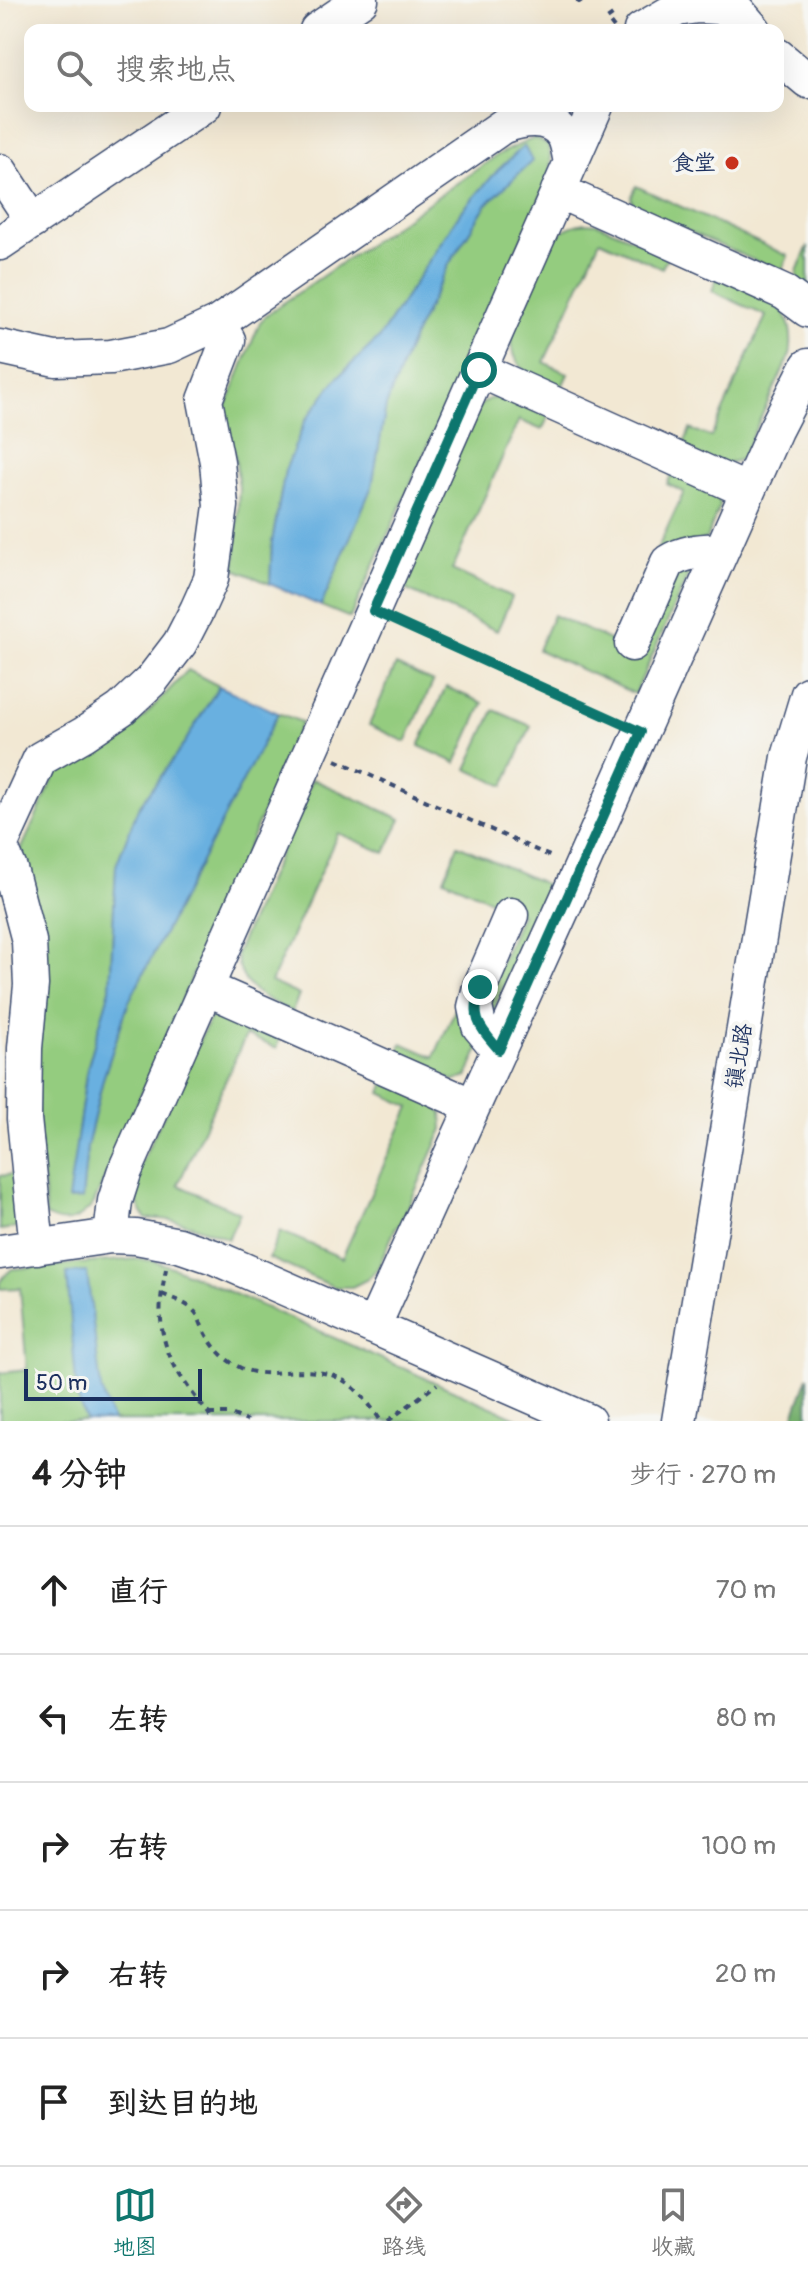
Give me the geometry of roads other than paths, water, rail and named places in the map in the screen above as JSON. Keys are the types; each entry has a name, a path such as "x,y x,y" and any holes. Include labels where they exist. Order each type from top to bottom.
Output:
{"street":[{"path":"326,24 361,0"},
{"path":"651,24 677,9 698,6 744,13"},
{"path":"784,61 808,81"},
{"path":"0,243 195,112"},
{"path":"0,347 55,359 111,357 169,346 218,323 523,112"},
{"path":"111,1236 115,1201 124,1173 593,112"},
{"path":"500,128 525,119 556,126 565,138 565,176"},
{"path":"0,171 33,221"},
{"path":"565,176 785,293 808,310"},
{"path":"37,1247 24,1119 25,1048 31,985 29,941 10,869 0,846 40,759 121,709 151,681 180,643 211,579 221,506 217,462 205,400 228,340 218,323"},
{"path":"373,1327 775,430 808,366"},
{"path":"479,370 748,491"},
{"path":"632,644 668,562 679,555 721,550"},
{"name":"镇北路","path":"679,1421 789,757 808,694"},
{"path":"499,1050 479,1026 475,1007 480,987 511,915"},
{"path":"206,988 473,1106"},
{"path":"0,1252 111,1236 179,1245 227,1263 588,1421"}],"water":[{"path":"524,146 532,161 486,205 449,264 410,344 386,406 372,486 321,606 270,584 272,542 285,471 305,421 338,377 379,338 460,213"},
{"path":"219,686 278,713 129,1001 103,1079 87,1147 82,1199 68,1200 87,1069 110,989 116,866 138,808 180,750"},
{"path":"87,1272 101,1389 112,1421 86,1421 77,1396 67,1273"}],"place":[{"name":"食堂","path":"732,163"}]}
